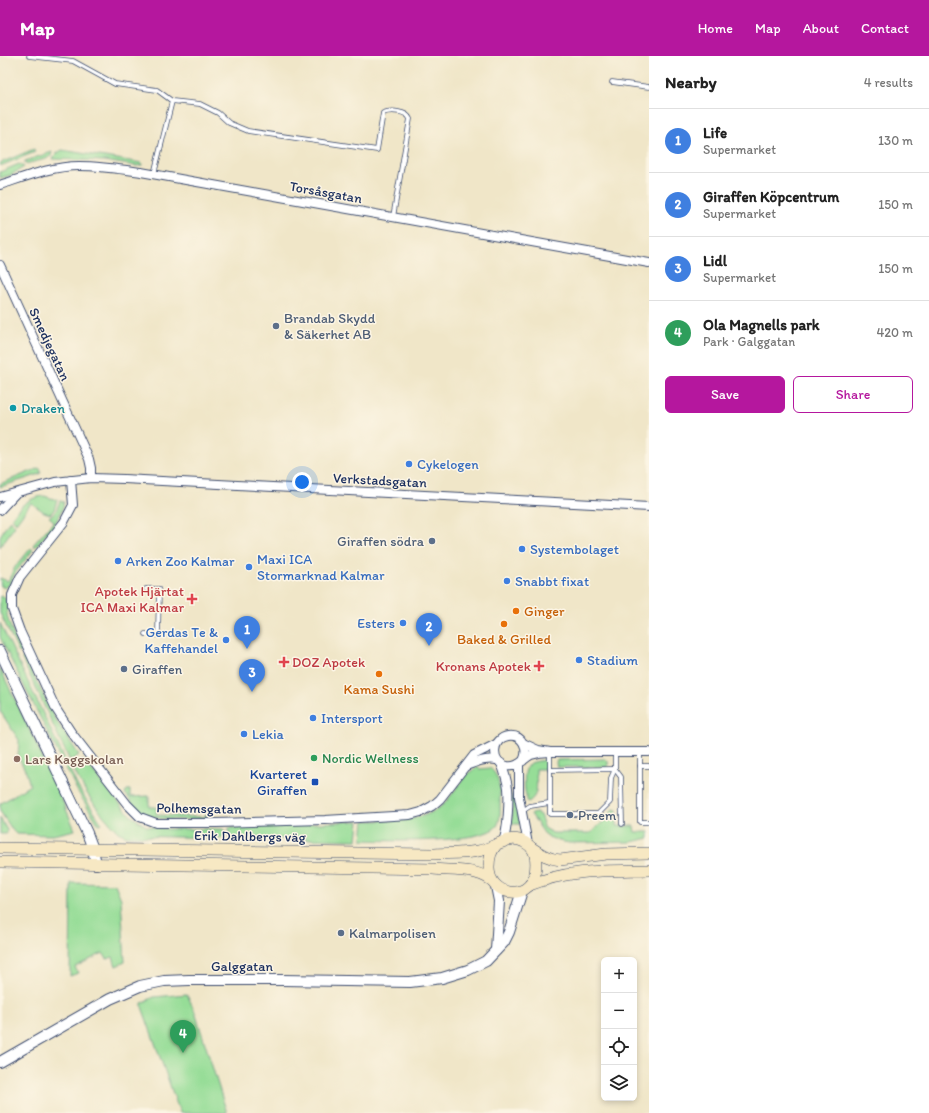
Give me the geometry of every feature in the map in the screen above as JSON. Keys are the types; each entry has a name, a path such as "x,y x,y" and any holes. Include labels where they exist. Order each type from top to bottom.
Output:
{"main road":[{"name":"Erik Dahlbergs väg","path":"0,848 432,854 469,853 516,839 545,856 560,860 606,854 649,853"},
{"path":"494,883 489,876 489,863 492,852 500,843"},
{"path":"526,888 534,876 536,865 535,854 530,846"},
{"path":"0,862 433,869 474,872 483,875 501,889 511,892 526,888 550,877 574,873 592,871 649,870"}],"street":[{"name":"Torsåsgatan","path":"0,185 50,170 78,166 108,167 649,263"},
{"name":"Smedjegatan","path":"0,265 89,459 91,478"},
{"name":"Verkstadsgatan","path":"0,497 55,482 91,478 649,507"},
{"name":"Polhemsgatan","path":"71,480 73,505 64,522 20,577 12,595 12,609 20,631 56,709 71,732 126,804 140,817 156,823 216,823 325,820 421,812 432,806 440,799 474,754 496,744"},
{"name":"Verkstadsgatan","path":"0,510 15,494"},
{"path":"0,651 87,833 93,849 96,864"},
{"path":"500,843 507,826 508,789 505,773 495,751 496,744 500,739 507,736 514,736 520,738 526,751 521,762 518,779 521,812 530,846"},
{"path":"524,744 538,750 550,752 649,752"},
{"path":"466,766 490,759 506,766 512,766 531,756 550,752"},
{"path":"494,883 499,901 496,950"},
{"name":"Galggatan","path":"0,1062 104,1002 140,986 164,981 410,982 426,981 457,974 479,966 489,959 504,942 526,888"}],"lane":[{"path":"29,56 73,61 115,84 157,90 172,101 200,104 248,131 377,150 384,113 405,113 410,119 393,217"},
{"path":"612,82 649,87"},
{"path":"154,174 172,101"},
{"path":"145,634 158,635 159,589 146,589"},
{"path":"550,752 550,814 598,814 610,802 610,778 615,769 615,752"},
{"path":"640,752 640,822 649,822"},
{"path":"640,766 649,766"},
{"path":"550,770 615,769"},
{"path":"615,769 621,777 622,824"},
{"path":"521,812 530,806 549,803"}],"green space":[{"path":"34,149 35,152 0,166 0,163"},
{"path":"62,150 142,163 142,165 137,166 104,161 53,159 56,154"},
{"path":"52,152 51,156 46,159 25,164 25,161"},
{"path":"19,164 24,167 11,175 0,178 0,172"},
{"path":"39,468 41,470 40,474 0,487 0,484"},
{"path":"44,496 57,500 54,510 50,514 44,512 31,503 16,523 12,518 25,503 34,498"},
{"path":"60,501 64,502 57,521 35,547 33,545 54,521 49,517 56,511"},
{"path":"10,520 15,526 0,547 0,536"},
{"path":"31,548 33,550 15,573 9,585 5,588 1,586 0,578 8,581 15,567"},
{"path":"0,596 5,597 9,623 22,652 19,653 0,613"},
{"path":"0,623 78,787 102,824 99,825 78,792 10,658 0,637"},
{"path":"24,656 55,719 79,755 72,760 69,759 22,659"},
{"path":"0,668 57,788 75,830 53,835 16,834 0,811 0,804 30,785 26,772 18,756 19,740 0,711"},
{"path":"605,759 608,761 608,767 557,767 556,762 557,760"},
{"path":"83,760 130,815 146,826 168,829 223,829 225,832 223,838 127,836 118,832 92,802 73,768"},
{"path":"545,760 545,769 536,769 536,792 532,799 528,802 525,794 525,771 529,764"},
{"path":"478,767 479,769 490,768 498,779 500,811 499,821 497,826 488,832 454,839 412,841 362,840 364,821 410,819 432,812 449,798 469,773"},
{"path":"127,790 130,790 130,797 149,796 149,807 156,807 157,815 205,817 207,810 207,818 168,819 151,816 136,808 125,793"},
{"path":"512,795 514,795 520,824 512,824"},
{"path":"613,809 617,810 617,826 634,826 635,832 649,832 649,838 631,842 569,843 559,841 546,836 531,814 536,813 540,815 545,829 553,833 589,833 607,818"},
{"path":"0,818 7,830 6,834 0,834"},
{"path":"359,821 357,840 231,838 229,836 229,828"},
{"path":"71,883 115,884 121,899 125,962 116,966 113,957 107,959 103,953 75,967 78,973 70,976"},
{"path":"187,994 195,1012 227,1113 180,1113 142,1007 142,1003 154,997"}],"place":[{"name":"Brandab Skydd & Säkerhet AB","path":"276,326"},
{"name":"Draken","path":"13,408"},
{"name":"Cykelogen","path":"409,464"},
{"name":"Giraffen södra","path":"432,541"},
{"name":"Systembolaget","path":"522,549"},
{"name":"Arken Zoo Kalmar","path":"118,561"},
{"name":"Maxi ICA Stormarknad Kalmar","path":"249,567"},
{"name":"Snabbt fixat","path":"507,581"},
{"name":"Apotek Hjärtat ICA Maxi Kalmar","path":"192,599"},
{"name":"Ginger","path":"516,611"},
{"name":"Esters","path":"403,623"},
{"name":"Baked & Grilled","path":"504,624"},
{"name":"Gerdas Te & Kaffehandel","path":"226,640"},
{"name":"Giraffen Köpcentrum","path":"429,646"},
{"name":"Life","path":"247,649"},
{"name":"Stadium","path":"579,660"},
{"name":"DOZ Apotek","path":"284,662"},
{"name":"Kronans Apotek","path":"539,666"},
{"name":"Giraffen","path":"124,669"},
{"name":"Kama Sushi","path":"379,674"},
{"name":"Lidl","path":"252,692"},
{"name":"Intersport","path":"313,718"},
{"name":"Lekia","path":"244,734"},
{"name":"Nordic Wellness","path":"314,758"},
{"name":"Lars Kaggskolan","path":"17,759"},
{"name":"Kvarteret Giraffen","path":"315,782"},
{"name":"Preem","path":"570,815"},
{"name":"Kalmarpolisen","path":"341,933"},
{"name":"Ola Magnells park","path":"183,1053"}]}
